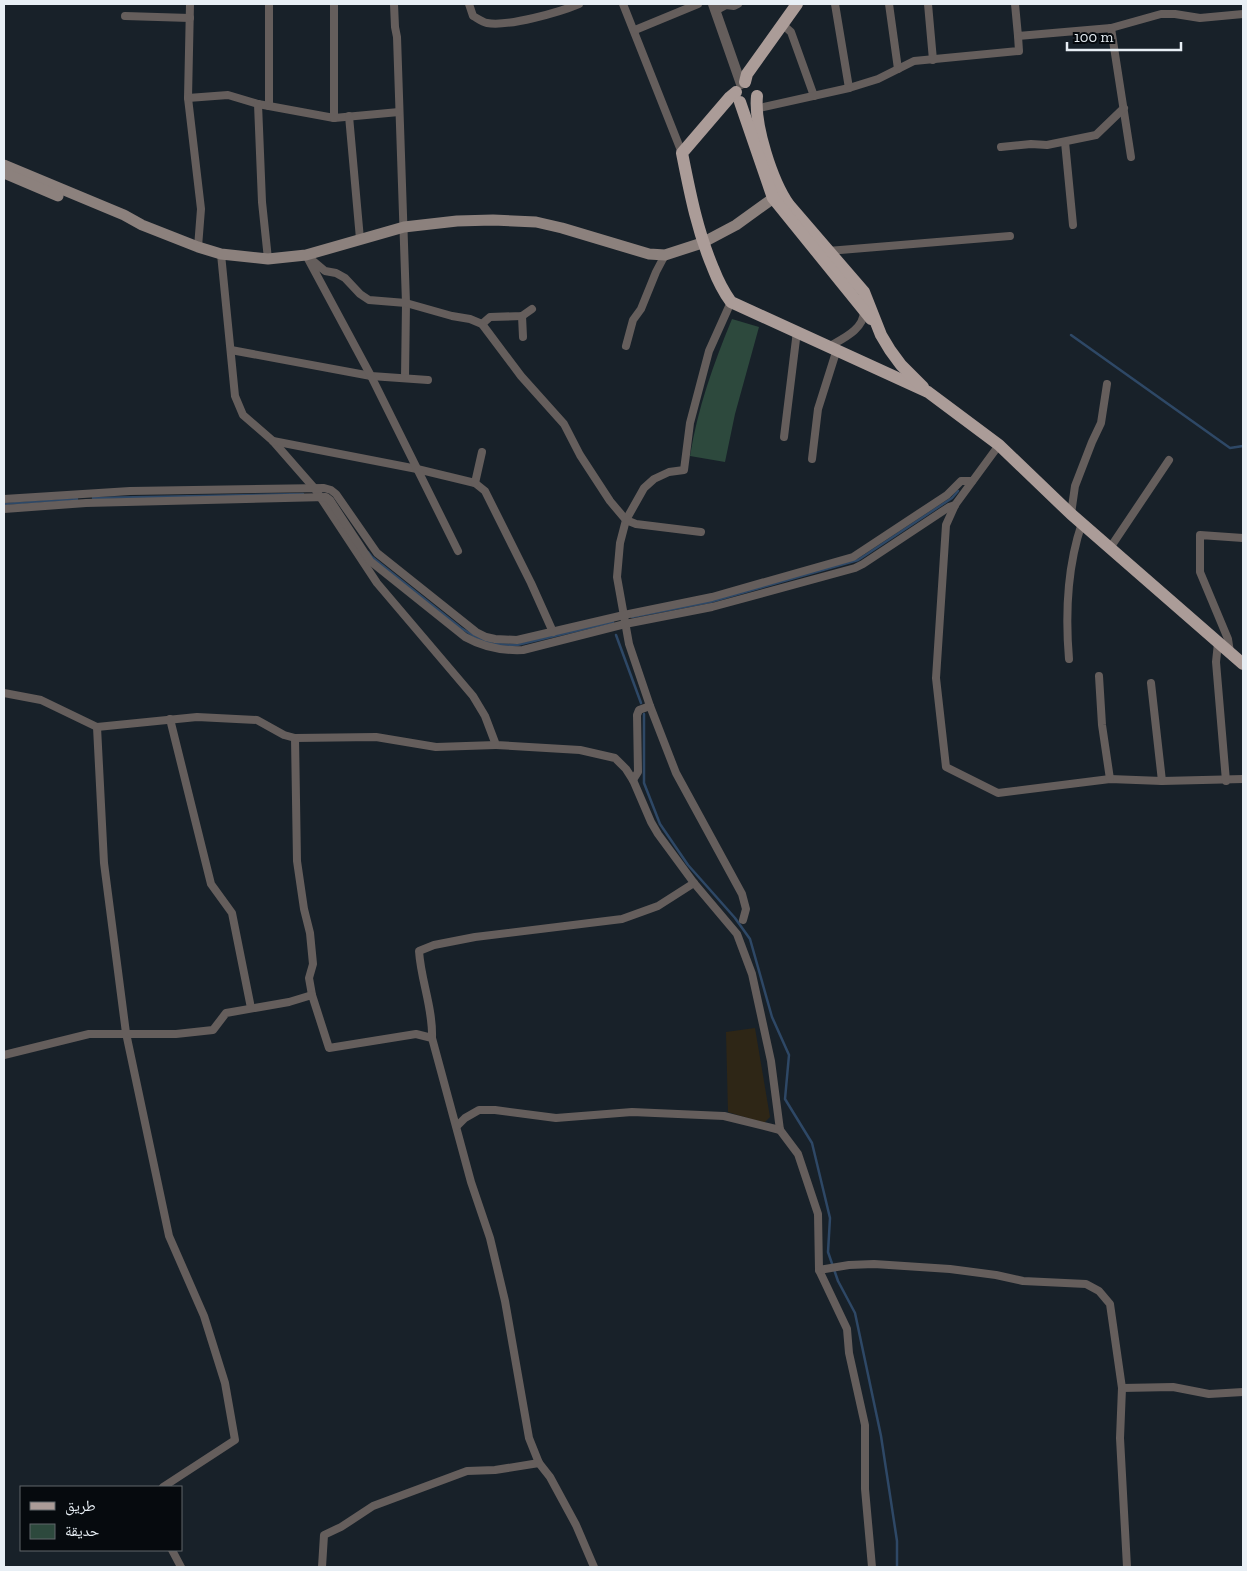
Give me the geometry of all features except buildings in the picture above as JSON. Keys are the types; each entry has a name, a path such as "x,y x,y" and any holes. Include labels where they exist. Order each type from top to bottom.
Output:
{"main road":[{"path":"797,4 747,74 740,90 777,195 879,329"},
{"path":"928,392 732,302 723,291 702,243 682,153 730,97 740,90 754,86 756,89 758,124 777,195 789,205 864,292 879,329 890,350 901,365 928,392 999,445 1071,514 1243,664"},
{"path":"740,90 750,103 757,96"},
{"path":"4,164 124,214 142,225 198,247 221,254 268,259 306,255 404,227 457,221 493,220 536,222 649,254 665,255 702,243 736,225 777,195"},
{"path":"4,173 124,223 142,225"}],"street":[{"path":"190,4 188,98 201,208 198,247"},
{"path":"268,4 269,106"},
{"path":"334,4 334,118"},
{"path":"394,4 397,37 404,227 405,378"},
{"path":"469,4 473,16 487,23 512,22 544,15 579,4"},
{"path":"623,4 635,30 682,153"},
{"path":"635,30 698,4"},
{"path":"738,4 734,6 726,4 714,8 740,90"},
{"path":"835,4 849,88"},
{"path":"889,4 898,69"},
{"path":"928,4 933,60"},
{"path":"756,109 849,88 914,62 1019,51 1015,4"},
{"path":"1018,36 1111,28 1161,14 1200,18 1243,14"},
{"path":"125,16 190,18"},
{"path":"782,24 791,32 814,96"},
{"path":"1111,28 1131,158"},
{"path":"188,98 228,95 258,104 334,118 399,112"},
{"path":"258,104 262,202 268,259"},
{"path":"1001,147 1031,144 1047,146 1096,135 1124,108"},
{"path":"350,116 360,239"},
{"path":"1065,142 1073,225"},
{"path":"828,251 1010,236"},
{"path":"221,254 235,396 243,415 273,441 315,489 377,583 473,696 485,716 496,745"},
{"path":"306,255 325,271 336,273 345,278 360,294 369,300 406,303 452,316 470,318 482,324 521,376 564,424 580,455 610,502 626,520 636,524 701,532"},
{"path":"306,255 371,376 458,551"},
{"path":"626,346 633,320 641,309 665,255"},
{"path":"732,302 710,351 690,423 684,470 669,472 654,479 644,488 626,520 620,543 617,576 629,644 650,706 676,773 742,894 746,909 743,920"},
{"path":"482,324 490,317 522,316 532,309"},
{"path":"812,459 818,409 834,348 859,326 864,317 864,309"},
{"path":"522,316 523,337"},
{"path":"784,437 797,331"},
{"path":"231,350 371,376 428,380"},
{"path":"1071,514 1075,486 1101,423 1107,384"},
{"path":"273,441 417,469 475,483 485,491 553,632"},
{"path":"999,445 955,505 946,525 939,604 936,678 946,767 998,793 1110,779 1162,781 1243,780"},
{"path":"475,483 482,452"},
{"path":"1110,548 1169,460"},
{"path":"4,499 85,493 324,488 336,494 377,553 476,632 495,639 517,640 712,597 852,557 947,495 961,481 972,481"},
{"path":"85,493 86,503"},
{"path":"4,509 86,503 326,497 330,500 370,561 465,637 473,642 501,650 522,650 625,624 712,607 855,568 949,506 955,505"},
{"path":"1069,659 1066,625 1068,584 1073,547 1082,523"},
{"path":"1230,654 1228,639 1200,572 1200,535 1243,538"},
{"path":"1218,644 1216,662 1226,781"},
{"path":"1099,676 1102,725 1110,779"},
{"path":"1151,683 1162,781"},
{"path":"4,693 41,700 97,727 197,717 258,720 284,735 295,738 376,738 436,747 496,745 580,750 615,758 626,769 633,780 651,822 694,883 737,934 752,974 771,1061 780,1130 798,1154 818,1214 820,1270 847,1329 849,1353 865,1425 865,1490 872,1567"},
{"path":"633,780 638,772 637,715 639,710 650,706"},
{"path":"170,719 211,884 232,913 251,1008"},
{"path":"97,727 104,863 126,1033 169,1236 204,1316 225,1383 235,1440 165,1486"},
{"path":"295,738 297,861 304,909 310,933 313,964 309,978 312,995 329,1048 416,1034 432,1038"},
{"path":"594,1567 576,1525 550,1477 539,1463 529,1438 505,1301 490,1238 471,1182 432,1038 432,1021 420,967 419,951 434,945 475,937 622,919 658,906 694,883"},
{"path":"4,1055 89,1034 176,1034 212,1030 226,1013 289,1002 312,995"},
{"path":"457,1126 465,1118 479,1110 495,1110 556,1118 632,1112 724,1116 780,1130"},
{"path":"820,1270 849,1265 874,1264 950,1269 996,1275 1023,1281 1086,1284 1099,1291 1110,1304 1122,1388 1120,1438 1127,1567"},
{"path":"1122,1388 1173,1387 1209,1394 1243,1392"},
{"path":"322,1567 324,1535 341,1527 373,1506 467,1471 495,1470 539,1463"},
{"path":"173,1551 181,1567"}],"shaded area":[{"path":"755,1028 770,1117 764,1123 728,1112 726,1032"}],"green space":[{"path":"732,319 759,327 735,414 725,462 690,456 697,420 707,386"}],"waterway":[{"path":"1071,335 1230,448 1243,446"},
{"path":"632,617 710,602 858,560 952,498 958,491"},
{"path":"93,498 303,494"},
{"path":"4,504 77,499"},
{"path":"368,552 461,628 493,644 517,645 613,622"},
{"path":"616,635 641,703"},
{"path":"644,714 644,783 660,824 688,865 735,918 750,939 772,1017 789,1055 785,1099 812,1143 830,1218 828,1252 838,1281 855,1313 881,1436 897,1541 897,1567"}]}
